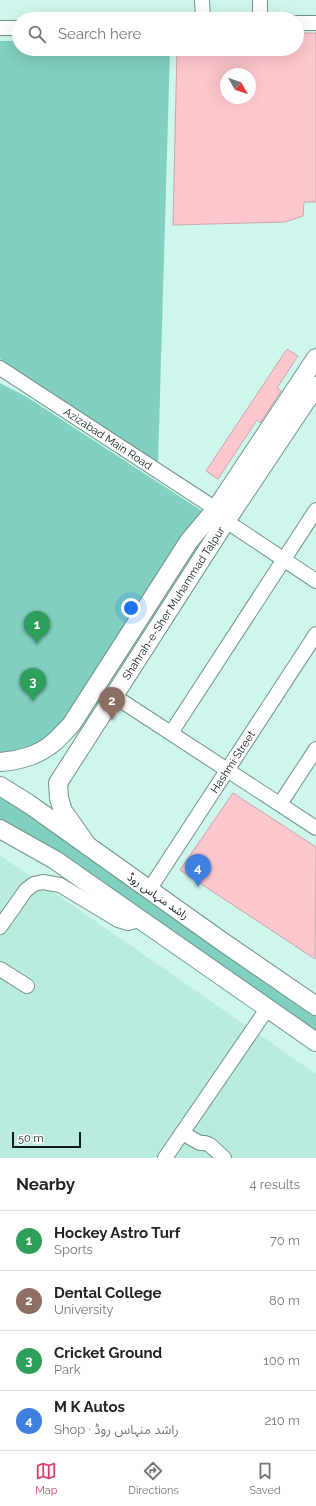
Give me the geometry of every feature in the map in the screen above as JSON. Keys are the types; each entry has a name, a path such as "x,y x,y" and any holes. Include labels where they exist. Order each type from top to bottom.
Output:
{"main road":[{"name":"Shahrah-e-Sher Muhammad Talpur","path":"86,845 63,811 59,798 58,783 114,696 316,358"},
{"name":"Shahrah-e-Sher Muhammad Talpur","path":"0,762 16,760 35,754 52,744 71,725 189,541 221,515 316,386"},
{"name":"راشد منہاس روڈ","path":"0,786 29,804 149,890 316,1006"},
{"path":"0,828 55,860 316,1042"}],"street":[{"path":"202,0 203,12"},
{"path":"260,0 260,12"},
{"path":"304,23 316,23"},
{"path":"0,28 12,28"},
{"name":"Azizabad Main Road","path":"0,368 221,515 316,581"},
{"path":"171,733 316,510"},
{"name":"Hashmi Street","path":"149,890 316,634"},
{"path":"114,696 316,828"},
{"path":"280,804 316,749"},
{"path":"0,926 26,890 34,884 43,882 60,885 118,920 128,923 140,920"},
{"path":"0,969 27,986"},
{"path":"164,1158 267,1009"},
{"path":"182,1133 195,1140 210,1145 224,1158"}],"shaded area":[{"path":"0,41 12,41 12,56 170,56 158,465 0,359"},
{"path":"0,383 27,397 202,511 70,713 44,741 21,751 0,755"},
{"path":"0,798 38,818 214,947 316,1016 316,1032 48,846 0,820"},
{"path":"0,855 316,1074 316,1158 0,1158"}],"building":[{"path":"304,33 316,33 316,202 304,202 303,216 285,222 173,225 177,56 304,56"},
{"path":"287,349 298,356 277,388 281,391 260,423 257,420 218,479 206,471"},
{"path":"233,793 316,847 315,959 180,870"}],"place":[{"name":"Hockey Astro Turf","path":"37,644"},
{"name":"Cricket Ground","path":"33,701"},
{"name":"Dental College","path":"112,720"},
{"name":"M K Autos","path":"198,887"}]}
